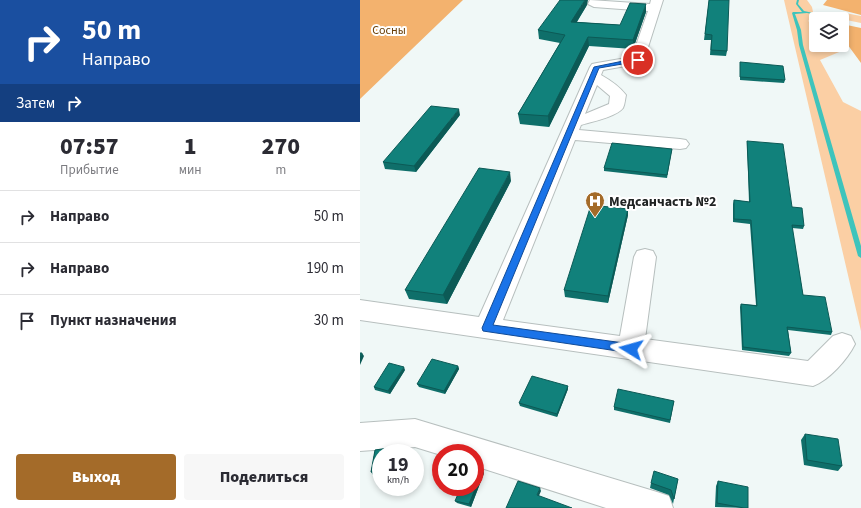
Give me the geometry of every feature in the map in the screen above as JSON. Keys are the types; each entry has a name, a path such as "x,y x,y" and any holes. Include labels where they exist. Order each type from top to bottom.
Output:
{"street":[{"path":"487,328 597,67 638,60 656,4 594,4 596,0"},
{"path":"571,128 616,106 618,95 608,85 593,76"},
{"path":"571,128 680,144"},
{"path":"631,349 645,257"},
{"path":"360,310 813,374 842,344"},
{"path":"360,437 415,433 657,508"}],"shaded area":[{"path":"784,0 807,0 812,7 813,12 809,12 808,21 809,52 839,52 820,60 843,102 861,111 861,331"},
{"path":"849,14 861,16 861,23 849,21"}],"green space":[{"name":"Сосны","path":"360,0 463,0 360,99"},
{"path":"827,0 861,0 861,15 823,5"},
{"path":"849,25 861,28 861,63 849,47"}],"building":[{"path":"560,0 585,0 571,22 620,25 630,3 646,4 633,40 588,37 548,116 518,114 565,35 538,30"},
{"path":"709,0 729,0 727,51 711,50 712,35 705,34"},
{"path":"740,62 783,66 785,80 740,77"},
{"path":"431,106 459,109 414,166 383,162"},
{"path":"747,141 783,144 792,207 802,208 804,226 792,225 803,295 825,297 832,332 787,327 791,353 743,347 741,304 757,306 751,220 734,219 734,200 750,202"},
{"path":"612,143 672,149 667,175 604,168"},
{"path":"479,168 510,172 443,295 405,290"},
{"path":"591,205 628,209 608,296 564,290"},
{"path":"432,359 458,366 444,391 417,384"},
{"path":"389,363 404,367 388,391 374,387"},
{"path":"532,376 568,386 557,414 519,403"},
{"path":"618,389 674,401 670,420 614,407"},
{"path":"805,434 838,439 842,466 807,460"},
{"path":"654,471 678,479 674,499 671,490 651,483"},
{"path":"518,481 540,488 537,495 572,508 506,508"},
{"path":"718,481 748,487 748,508 717,503"},
{"path":"457,496 472,496 469,504 455,501"}],"waterway":[{"path":"798,0 797,4 803,12 809,13"},
{"path":"806,13 793,13 861,256"}],"place":[{"name":"Медсанчасть №2","path":"595,218"}],"route":[{"path":"631,349 487,328 597,67 638,60"}]}
